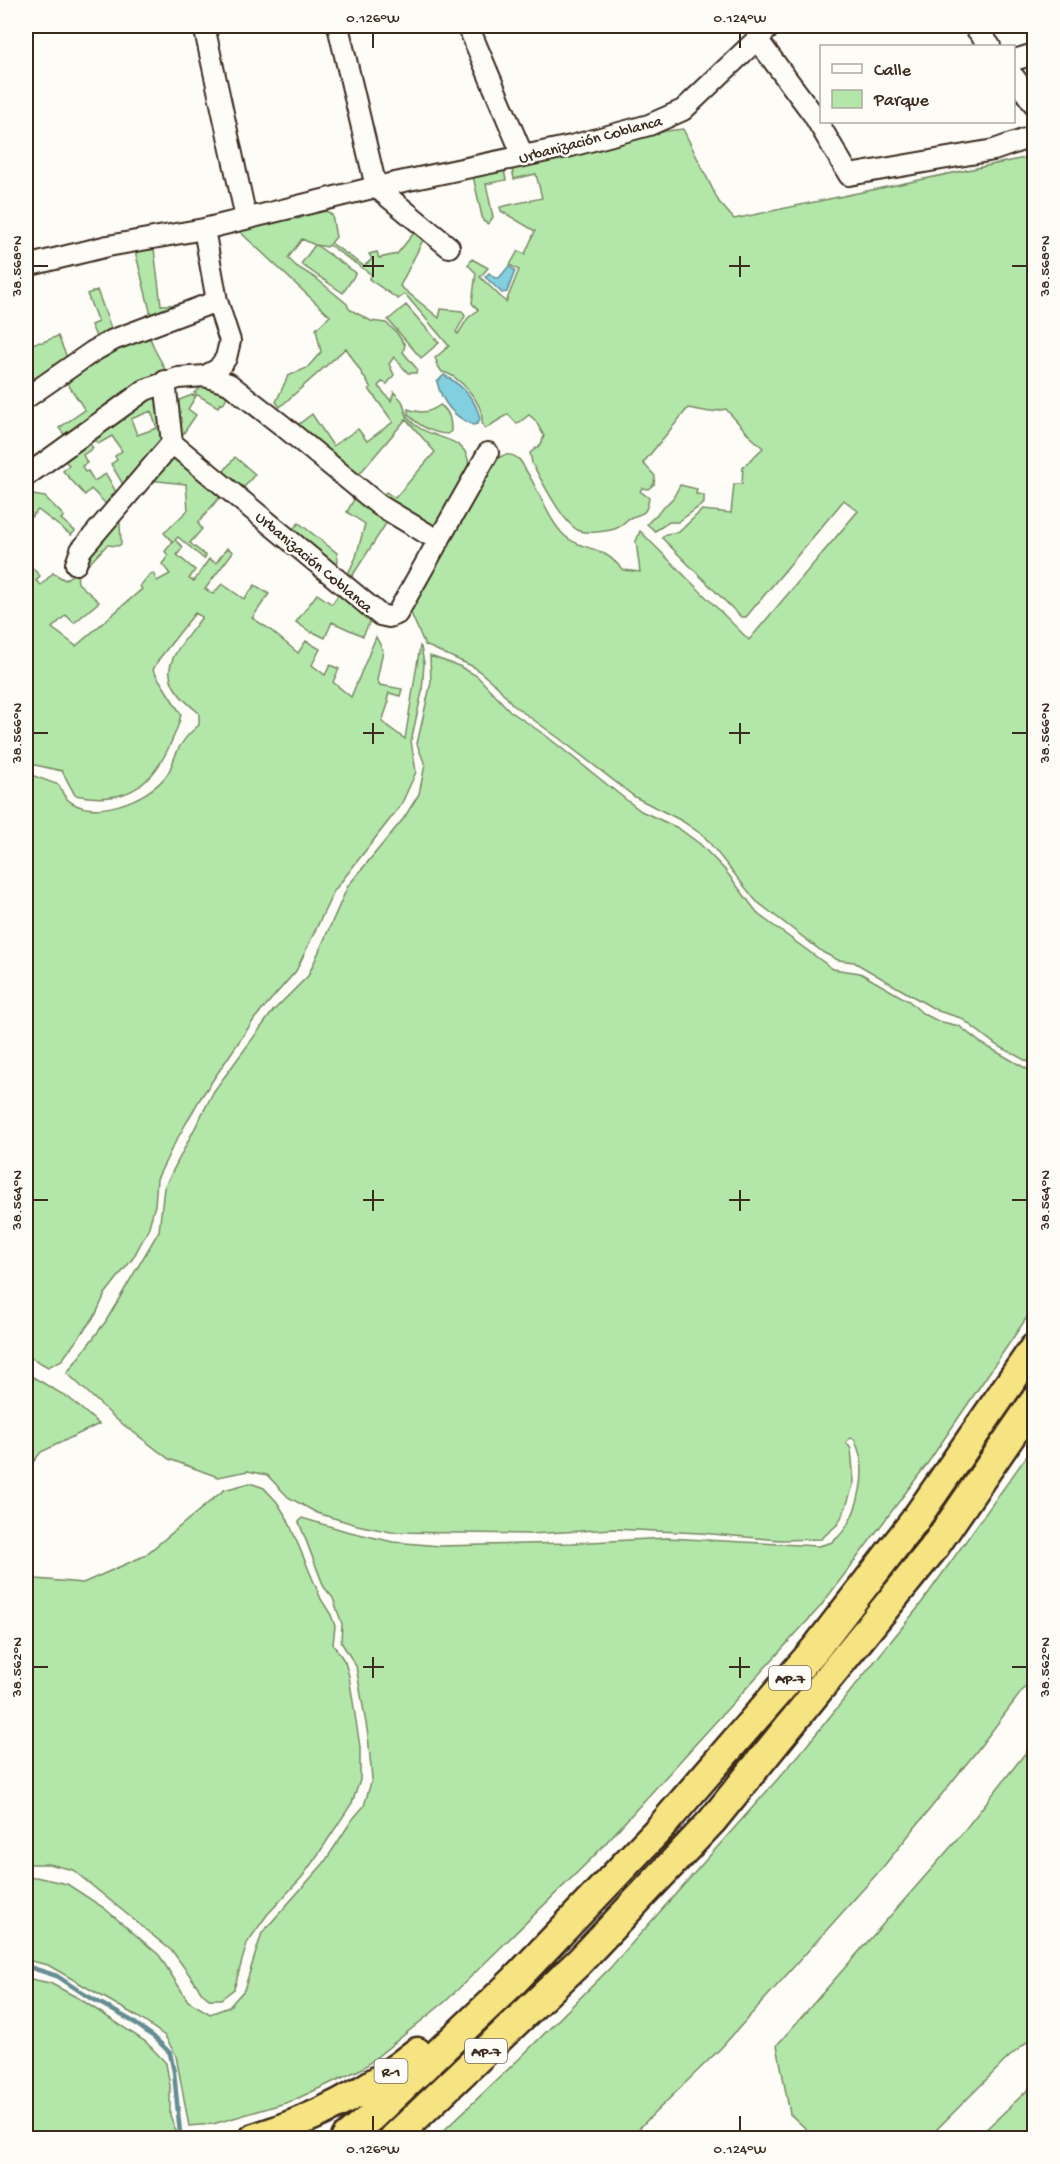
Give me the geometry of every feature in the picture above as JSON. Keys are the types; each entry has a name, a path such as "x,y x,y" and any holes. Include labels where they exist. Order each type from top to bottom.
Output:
{"highway":[{"name":"AP-7","path":"346,2139 514,1981 660,1828 816,1648 915,1520 1035,1348"},
{"name":"AP-7","path":"394,2139 578,1963 712,1821 933,1549 1035,1402"},
{"path":"417,2139 566,1990 578,1963"},
{"name":"R-1","path":"254,2139 326,2109 363,2090 398,2067 437,2036 490,1989 514,1981"}],"street":[{"path":"204,26 246,218"},
{"path":"338,26 376,187 449,247"},
{"path":"468,26 523,156"},
{"path":"974,26 989,45"},
{"path":"764,32 849,175 994,150 1035,136"},
{"name":"Urbanización Coblanca","path":"26,266 108,246 204,229 376,187 571,146 648,125 683,110 764,32"},
{"path":"1015,60 1035,54"},
{"path":"1015,78 1035,104"},
{"path":"26,476 145,390 165,381 206,376 218,369 226,358 230,341 217,301 204,229"},
{"path":"26,398 113,340 217,301"},
{"path":"206,376 229,384 379,505 439,542"},
{"path":"76,564 81,550 172,443 165,381"},
{"name":"Urbanización Coblanca","path":"172,443 380,615 389,617 397,614 488,453"}],"green space":[{"path":"683,129 719,202 734,219 1034,156 1034,1065 995,1044 961,1018 938,1011 854,962 838,960 824,953 756,901 704,836 682,821 635,797 513,705 498,687 474,667 425,645 410,611 480,482 491,466 504,455 513,456 521,461 548,513 569,539 605,554 623,570 640,572 636,541 640,531 749,640 858,511 844,500 746,617 741,617 662,538 666,534 679,532 702,510 731,513 734,484 742,484 743,467 763,448 726,409 710,412 688,408 643,463 655,476 654,484 640,491 649,498 644,512 614,529 580,531 560,512 532,463 530,453 541,444 544,436 535,420 529,415 517,424 508,414 485,429 475,399 463,384 442,372 436,363 435,358 449,346 405,294 398,299 369,279 372,275 329,245 327,247 316,245 356,273 343,293 301,264 315,245 302,239 288,258 347,304 349,309 371,321 386,323 405,345 403,352 417,369 416,373 408,373 394,357 389,364 394,375 387,384 382,382 378,386 391,401 394,392 414,424 422,430 457,444 467,457 469,468 444,523 434,527 381,499 386,492 395,498 435,452 406,419 356,478 295,427 312,414 333,446 358,429 367,441 393,422 369,389 371,388 346,348 280,407 276,402 288,376 307,368 321,352 316,329 330,316 239,231 254,223 293,216 297,219 301,218 307,210 319,206 332,215 336,237 331,243 364,266 372,259 369,254 377,252 379,258 397,254 418,228 426,234 400,286 439,318 441,309 462,311 465,316 456,332 458,334 468,318 478,310 472,303 476,273 468,265 472,259 488,268 480,277 506,302 519,270 510,265 518,251 525,254 535,231 501,211 500,207 542,198 536,174 514,179 512,168 572,157 666,131"},
{"path":"504,170 506,180 486,184 493,217 488,224 483,221 473,176"},
{"path":"154,249 161,305 191,304 152,319 135,251"},
{"path":"97,290 112,331 98,341 91,325 98,322 87,294"},
{"path":"406,305 439,343 421,358 388,320"},
{"path":"146,332 164,366 166,381 67,438 59,428 85,410 64,378"},
{"path":"58,336 68,360 26,390 26,344 43,342"},
{"path":"205,384 229,393 223,404 221,403 218,407 194,393"},
{"path":"156,392 162,440 125,488 111,464 117,460 115,456 122,451 112,436 98,444 93,435","holes":["151,411 157,428 137,435 131,419"]},
{"path":"192,395 196,396 188,409 196,415 181,437 174,402"},
{"path":"440,405 449,416 451,431 448,434 426,428 408,414 408,409 425,412"},
{"path":"87,440 93,448 83,455 87,463 82,466 94,481 106,474 118,496 109,507 91,489 85,495 63,471 69,465 63,459"},
{"path":"235,457 255,474 241,491 221,475"},
{"path":"171,459 179,459 224,492 198,523 202,529 190,543 206,556 204,559 178,537 175,540 183,547 177,555 195,570 189,579 194,581 209,559 216,563 227,548 233,552 205,589 213,594 222,584 244,599 255,585 269,594 252,618 298,653 306,641 320,649 312,665 325,675 330,665 339,669 333,682 351,697 376,637 383,650 377,680 380,685 402,689 400,696 389,693 387,700 389,701 382,722 405,739 421,647 424,663 422,692 411,741 416,772 401,805 334,891 296,971 255,1018 200,1099 157,1179 155,1205 148,1230 133,1258 105,1294 96,1314 62,1360 48,1367 26,1355 26,773 59,785 66,798 76,805 89,808 103,808 133,800 158,785 168,774 183,742 199,725 199,713 174,687 170,676 170,665 202,617 195,613 153,670 181,714 176,732 160,763 142,784 131,791 106,798 75,795 62,771 26,763 31,755 26,753 26,561 40,576 36,581 41,585 53,573 65,580 77,573 78,583 99,602 74,623 66,615 52,628 76,646 142,589 140,586 149,575 153,573 157,581 170,574 162,564 168,556 165,551 173,542 164,533 188,510 186,484 148,480"},
{"path":"680,485 697,489 696,494 704,495 704,503 678,522 669,522 655,531 647,524 673,498"},
{"path":"26,494 45,497 64,516 61,519 75,531 71,535 38,510 31,517 26,514"},
{"path":"357,494 389,519 349,581 346,578 356,557 365,524 347,512"},
{"path":"114,520 120,523 121,544 107,545 87,566 88,554"},
{"path":"299,523 337,553 338,562 334,568 290,532"},
{"path":"342,589 373,615 363,636 332,622 325,638 312,633 296,622 317,594 332,604"},
{"path":"430,656 459,666 477,676 510,711 545,735 641,811 678,828 700,844 725,870 759,915 833,969 860,973 909,1001 922,1013 938,1021 959,1026 981,1043 1034,1073 1034,1307 927,1464 820,1607 594,1856 446,2001 363,2068 292,2101 213,2124 189,2126 176,2056 165,2036 138,2017 48,1965 26,1960 26,1879 36,1877 67,1884 104,1908 159,1955 188,2001 210,2014 229,2007 244,1990 262,1933 324,1863 364,1806 372,1779 368,1735 356,1666 341,1642 342,1624 333,1598 324,1587 299,1522 302,1518 393,1542 440,1546 667,1538 818,1546 832,1542 845,1529 860,1490 861,1459 854,1439 850,1438 846,1442 851,1449 854,1482 838,1524 821,1539 780,1540 613,1529 530,1534 391,1532 317,1513 288,1497 267,1475 248,1471 218,1477 169,1459 116,1419 67,1373 106,1321 159,1231 164,1188 214,1091 273,1011 308,976 348,886 404,818 419,794 425,765 417,744 431,682"},
{"path":"26,1373 69,1398 99,1424 41,1452 26,1471"},
{"path":"1034,1446 1034,1675 976,1752 883,1867 721,2048 629,2138 436,2138 610,1968 799,1755 917,1609"},
{"path":"250,1483 264,1488 287,1518 321,1599 331,1615 335,1626 333,1644 345,1662 349,1676 360,1747 360,1780 352,1803 319,1853 302,1877 267,1915 247,1943 234,1989 221,1999 209,1999 173,1952 73,1870 49,1864 26,1864 26,1566 36,1579 83,1583 144,1556 224,1490"},
{"path":"1034,1742 1034,2036 1008,2058 928,2138 816,2138 790,2114 777,2045 956,1841"},
{"path":"26,1978 50,1983 80,1999 146,2042 166,2063 170,2086 170,2115 176,2131 142,2138 26,2137"},
{"path":"1034,2084 1034,2138 977,2138"}],"water":[{"path":"509,266 515,271 507,292 502,293 485,277 489,273 499,278"},
{"path":"444,375 457,383 472,398 480,419 477,424 473,425 460,418 446,403 437,382"}],"waterway":[{"path":"26,1966 57,1976 132,2021 154,2037 170,2053 180,2133"}]}
